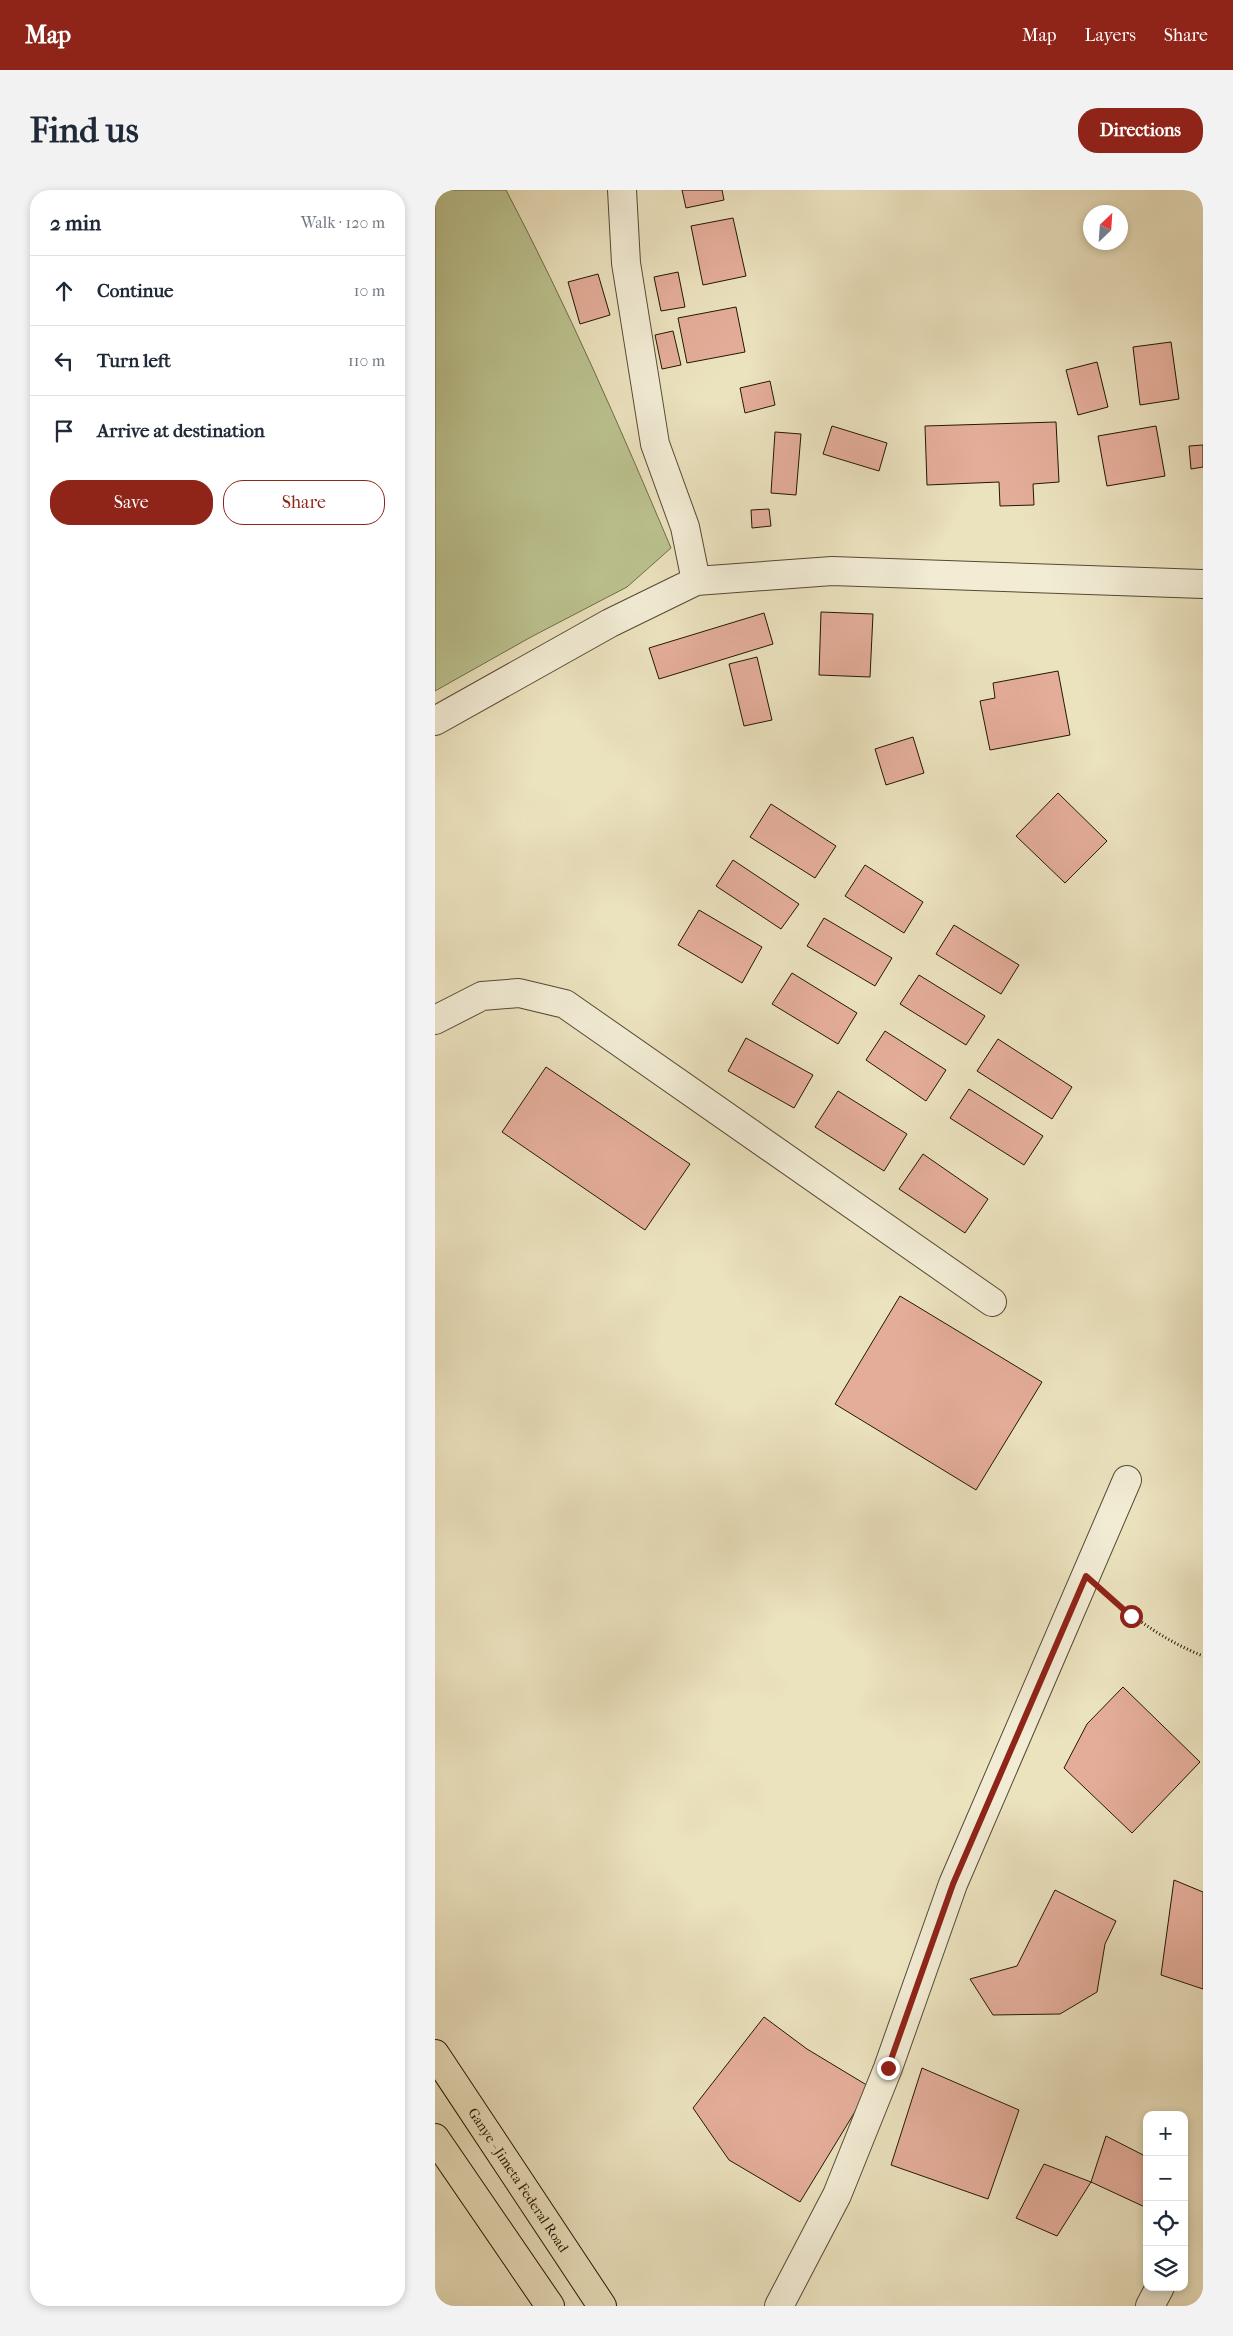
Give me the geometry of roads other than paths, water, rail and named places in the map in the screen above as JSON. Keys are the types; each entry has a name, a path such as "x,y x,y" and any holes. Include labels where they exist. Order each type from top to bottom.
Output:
{"main road":[{"name":"Ganye - Jimeta Federal Road","path":"435,2054 602,2306"},
{"path":"435,2138 550,2306"}],"street":[{"path":"622,190 626,264 655,444 685,527 696,581"},
{"path":"435,721 610,623 696,581 832,571 1203,584"},
{"path":"435,1020 482,996 519,993 565,1004 992,1302"},
{"path":"779,2306 837,2195 888,2068 953,1884 1127,1480"},
{"path":"1150,2306 1158,2291"}]}
